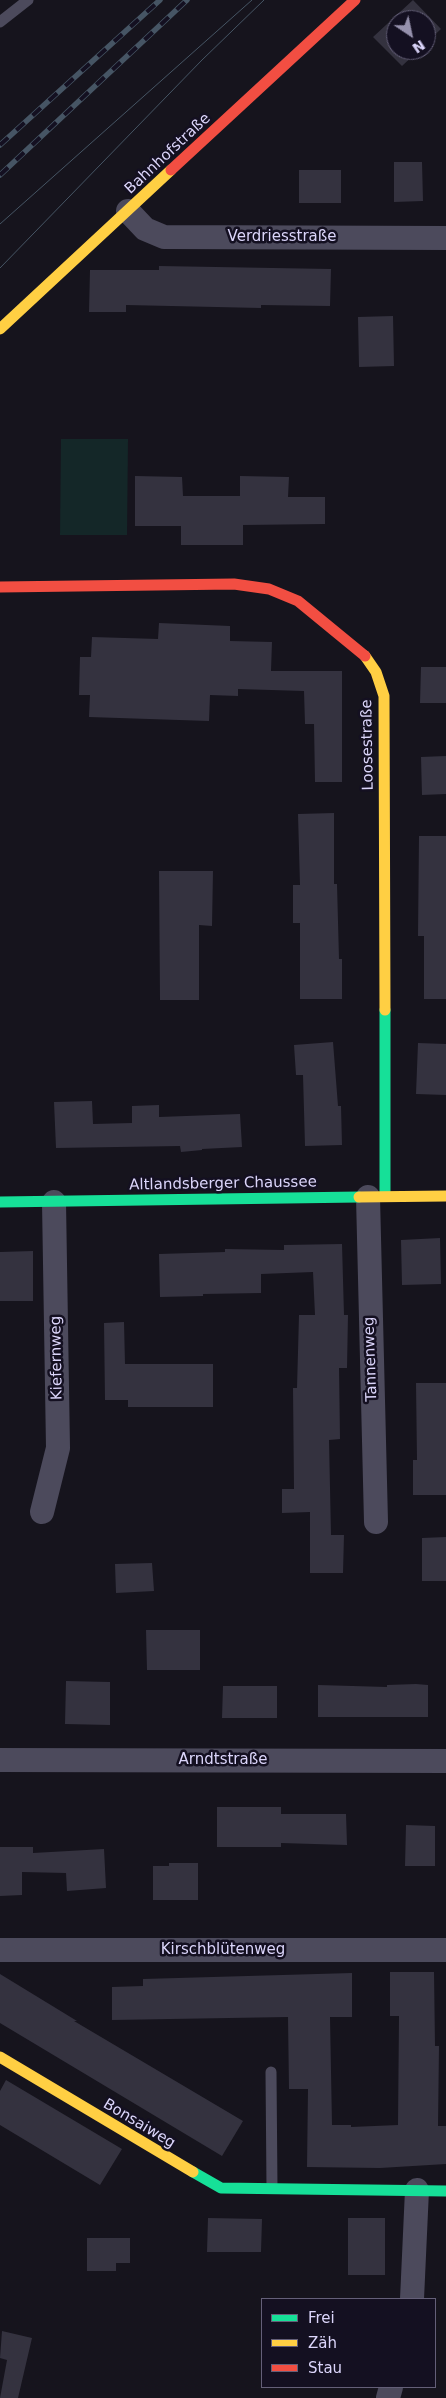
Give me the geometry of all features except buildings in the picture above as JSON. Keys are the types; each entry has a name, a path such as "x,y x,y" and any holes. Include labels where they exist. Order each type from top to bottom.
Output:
{"street":[{"name":"Bahnhofstraße","path":"0,329 355,0"},
{"name":"Verdriesstraße","path":"128,211 144,229 164,237 446,238"},
{"name":"Loosestraße","path":"0,587 234,584 269,588 298,601 364,655 376,672 384,696 377,1197"},
{"name":"Altlandsberger Chaussee","path":"0,1202 446,1196"},
{"name":"Tannenweg","path":"376,1522 377,1197"},
{"name":"Kiefernweg","path":"42,1512 58,1448 54,1202"},
{"name":"Arndtstraße","path":"0,1760 446,1760"},
{"name":"Kirschblütenweg","path":"0,1950 446,1950"},
{"name":"Bonsaiweg","path":"0,2057 221,2188 446,2191"},
{"path":"412,2298 417,2190"}],"lane":[{"path":"0,22 28,0"},
{"path":"271,2072 272,2188"}],"green space":[{"path":"61,439 128,439 127,535 60,535"}],"tram line":[{"path":"0,224 252,0"},
{"path":"0,268 202,60 264,0"}],"railway":[{"path":"0,145 160,0"},
{"path":"0,175 187,0"}],"traffic: fast":[{"path":"385,1010 385,1196"},
{"path":"0,1202 359,1197"},
{"path":"193,2172 221,2188 446,2191"}],"traffic: slow":[{"path":"0,329 171,170"},
{"path":"365,656 376,672 384,696 385,1010"},
{"path":"359,1197 446,1196"},
{"path":"0,2057 193,2172"}],"traffic: jam":[{"path":"171,170 355,0"},
{"path":"0,587 234,584 269,589 298,601 365,656"}]}
